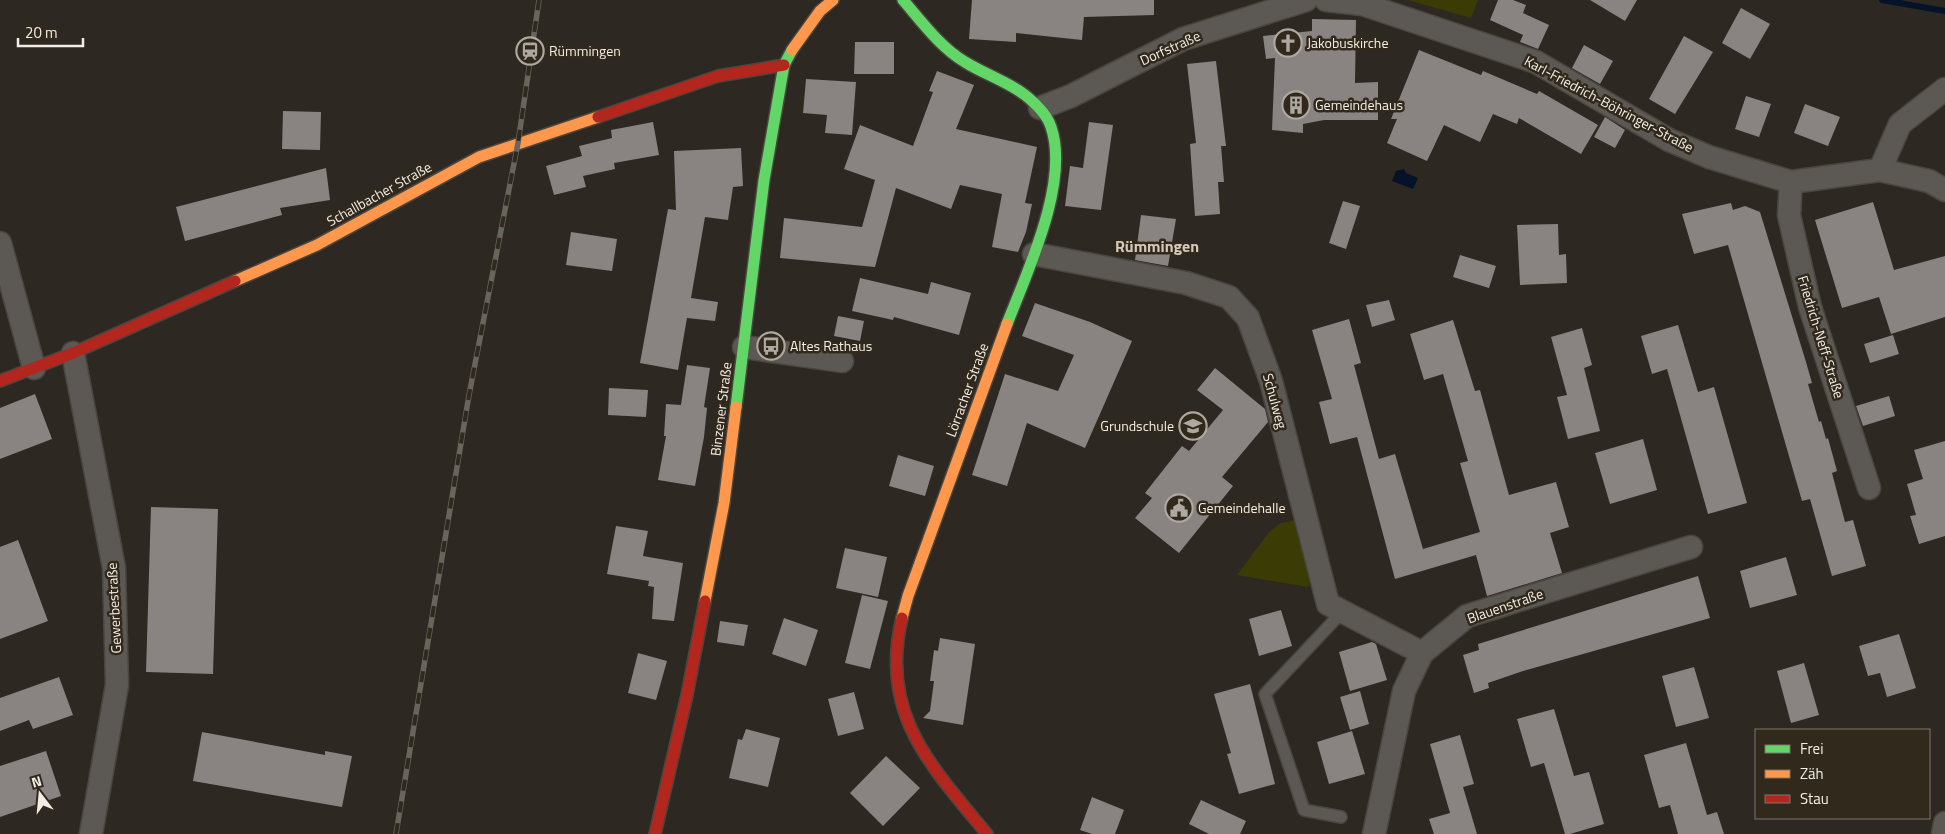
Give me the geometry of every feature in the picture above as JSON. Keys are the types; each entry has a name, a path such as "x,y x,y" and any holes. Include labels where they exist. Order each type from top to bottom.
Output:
{"street":[{"name":"Binzener Straße","path":"655,834 687,695 724,503 764,180 784,66 798,39 820,11 833,0"},
{"name":"Lörracher Straße","path":"903,0 935,38 964,61 1024,94 1040,108 1051,125 1055,142 1054,177 1047,222 988,373 908,596 899,632 895,668 900,700 911,729 944,782 987,834"},
{"name":"Dorfstraße","path":"1040,108 1072,96 1182,39 1306,0"},
{"path":"1326,0 1362,2"},
{"name":"Karl-Friedrich-Böhringer-Straße","path":"1362,2 1536,62 1669,140 1709,157 1791,182 1880,170 1929,181 1945,190"},
{"name":"Schallbacher Straße","path":"0,381 73,353 317,245 479,157 718,76 784,66"},
{"path":"1880,170 1900,124 1945,89"},
{"name":"Friedrich-Neff-Straße","path":"1791,182 1789,215 1810,307 1869,488"},
{"path":"0,243 34,368"},
{"name":"Schulweg","path":"1034,254 1186,283 1229,297 1248,318 1271,381 1328,604 1422,653"},
{"path":"744,347 842,361"},
{"name":"Gewerbestraße","path":"73,353 114,568 117,686 91,834"},
{"name":"Blauenstraße","path":"1374,834 1404,691 1422,653 1467,616 1692,547"},
{"path":"1942,834 1945,823"}],"lane":[{"path":"1341,817 1304,810 1265,694 1343,611"}],"shaded area":[{"path":"1408,0 1478,0 1471,18"},
{"path":"1297,520 1312,576 1308,587 1237,575 1270,531 1281,523"}],"water":[{"path":"1404,169 1406,173 1418,178 1413,189 1392,181 1396,171"}],"building":[{"path":"972,0 1154,0 1154,15 1084,17 1082,40 1016,33 1016,42 969,39"},
{"path":"1498,0 1513,0 1526,5 1523,13 1549,25 1538,49 1520,42 1523,35 1490,20"},
{"path":"1590,0 1637,0 1625,21"},
{"path":"1741,8 1770,24 1750,59 1722,43"},
{"path":"1312,19 1356,20 1355,83 1378,82 1378,120 1324,120 1303,124 1303,133 1272,130 1275,58 1266,59 1263,36 1312,31"},
{"path":"1684,36 1713,52 1675,114 1649,99"},
{"path":"855,42 894,42 894,74 854,74"},
{"path":"1584,45 1613,61 1600,84 1572,68"},
{"path":"1419,50 1481,75 1483,71 1537,94 1539,91 1598,125 1581,154 1519,118 1517,124 1493,114 1480,142 1444,125 1427,161 1387,143 1397,119 1391,119"},
{"path":"1216,61 1226,146 1221,146 1224,182 1218,182 1220,214 1195,216 1190,144 1196,143 1187,64"},
{"path":"937,71 974,85 956,129 1037,147 1025,203 1032,204 1026,232 1018,252 992,247 1002,194 960,185 951,209 896,188 875,267 780,258 784,218 862,227 875,180 844,169 860,125 913,146 933,92 929,91"},
{"path":"806,79 856,82 852,135 825,133 827,115 803,113"},
{"path":"1746,96 1771,104 1759,137 1735,129"},
{"path":"1805,104 1840,117 1828,146 1794,133"},
{"path":"283,111 321,112 320,150 282,149"},
{"path":"1605,117 1625,130 1615,148 1594,137"},
{"path":"653,122 659,155 614,163 615,169 583,176 586,187 554,195 546,166 582,156 579,146 612,138 611,130"},
{"path":"1089,122 1113,125 1101,210 1065,206 1070,166 1083,168"},
{"path":"741,148 743,186 733,187 728,220 705,217 691,298 718,302 715,321 687,318 678,370 640,363 668,209 676,210 674,151"},
{"path":"326,168 330,200 280,208 282,215 185,241 176,207"},
{"path":"1343,201 1360,206 1346,249 1329,243"},
{"path":"1873,202 1894,270 1945,256 1945,317 1891,334 1879,297 1842,308 1815,220"},
{"path":"1731,203 1733,210 1745,206 1760,212 1812,383 1808,384 1819,422 1821,421 1826,439 1828,438 1837,471 1832,473 1845,522 1853,520 1866,566 1832,576 1810,499 1802,501 1728,245 1694,254 1682,214"},
{"path":"1141,215 1176,219 1168,266 1135,260"},
{"path":"1558,224 1559,255 1566,254 1567,283 1520,285 1517,225"},
{"path":"571,232 617,239 612,271 566,265"},
{"path":"1460,255 1496,266 1489,288 1453,277"},
{"path":"860,278 928,294 931,282 971,293 959,335 894,317 893,320 852,311"},
{"path":"1389,300 1395,320 1372,327 1366,305"},
{"path":"1035,303 1090,322 1132,341 1085,448 1027,423 1007,486 972,475 1005,374 1058,391 1074,355 1022,336"},
{"path":"838,316 864,321 860,341 834,336"},
{"path":"1349,319 1361,363 1354,365 1379,459 1395,454 1423,549 1480,532 1460,463 1468,461 1443,374 1424,380 1410,334 1453,320 1475,391 1480,390 1509,495 1556,482 1569,527 1550,533 1562,573 1487,596 1476,555 1395,579 1357,437 1330,444 1319,402 1332,399 1312,330"},
{"path":"1678,325 1698,392 1714,387 1747,503 1708,514 1667,369 1652,374 1641,336"},
{"path":"1582,328 1592,365 1584,368 1600,431 1568,439 1557,397 1567,395 1551,337"},
{"path":"1893,335 1899,354 1870,363 1864,344"},
{"path":"687,365 710,368 704,407 707,408 704,437 695,486 658,480 666,436 664,436 666,404 681,405"},
{"path":"1215,368 1265,409 1268,422 1222,477 1233,486 1179,553 1135,518 1152,498 1145,493 1182,446 1189,451 1223,410 1197,390"},
{"path":"609,388 648,390 646,417 608,415"},
{"path":"35,394 52,439 0,459 0,408"},
{"path":"1889,396 1895,416 1863,426 1856,406"},
{"path":"1643,439 1657,490 1610,504 1595,453"},
{"path":"1945,441 1945,536 1919,544 1910,516 1916,515 1907,484 1923,479 1914,450"},
{"path":"898,455 934,466 925,496 889,486"},
{"path":"151,507 218,509 213,674 146,672"},
{"path":"616,526 648,531 643,556 683,563 674,621 652,619 654,587 648,586 649,581 607,574"},
{"path":"18,540 48,621 0,639 0,547"},
{"path":"845,548 887,557 878,597 836,588"},
{"path":"1786,557 1797,595 1750,608 1740,571"},
{"path":"1698,576 1710,618 1523,671 1488,683 1489,688 1474,693 1463,655 1479,650 1478,644"},
{"path":"862,595 888,601 870,669 845,663"},
{"path":"1281,610 1292,646 1259,656 1249,619"},
{"path":"784,618 818,630 806,666 772,654"},
{"path":"720,621 748,625 744,646 717,642"},
{"path":"1899,634 1916,688 1887,697 1880,673 1868,676 1859,646"},
{"path":"940,638 975,644 963,725 923,718 930,711 934,681 930,681 934,650 938,651"},
{"path":"1372,642 1376,644 1387,680 1350,691 1339,652"},
{"path":"638,653 667,661 656,700 628,693"},
{"path":"1804,663 1819,715 1791,723 1777,671"},
{"path":"1694,667 1709,718 1676,727 1662,676"},
{"path":"59,677 73,715 33,729 29,720 0,731 0,698"},
{"path":"1250,684 1275,784 1239,794 1227,754 1231,753 1214,694"},
{"path":"1360,691 1369,724 1350,730 1340,697"},
{"path":"854,692 864,729 838,736 828,699"},
{"path":"1554,709 1574,776 1589,772 1604,824 1570,834 1565,834 1544,763 1531,767 1517,719"},
{"path":"746,729 780,738 768,787 729,778 738,739 742,740"},
{"path":"1352,731 1365,774 1329,784 1317,742"},
{"path":"202,732 325,755 325,751 352,756 342,807 193,781"},
{"path":"1460,735 1474,784 1463,787 1477,834 1434,834 1429,819 1450,813 1430,744"},
{"path":"1686,743 1707,815 1717,812 1724,834 1678,834 1670,805 1659,808 1644,755"},
{"path":"46,751 61,796 0,817 0,766"},
{"path":"886,756 920,788 883,826 850,793"},
{"path":"1092,797 1124,810 1115,834 1092,834 1080,830"},
{"path":"1201,800 1246,821 1240,834 1209,834 1189,824"}],"waterway":[{"path":"1882,0 1945,11"}],"railway":[{"path":"396,834 469,395 518,143 539,0"}],"traffic: fast":[{"path":"903,0 947,49 965,62 1025,95 1044,113 1051,127 1055,149 1055,174 1051,200 1035,253 1007,324"},
{"path":"736,407 764,180 784,65 792,50"}],"traffic: slow":[{"path":"792,50 820,11 833,0"},
{"path":"235,281 317,245 479,157 598,117"},
{"path":"902,618 908,596 1007,324"},
{"path":"705,601 724,503 736,407"}],"traffic: jam":[{"path":"598,117 718,76 784,65"},
{"path":"0,381 73,353 235,281"},
{"path":"655,834 687,695 705,601"},
{"path":"902,618 897,652 898,682 904,710 915,736 929,760 987,834"}],"place":[{"name":"Jakobuskirche","path":"1288,43"},
{"name":"Rümmingen","path":"530,51"},
{"name":"Gemeindehaus","path":"1296,105"},
{"name":"Altes Rathaus","path":"771,346"},
{"name":"Grundschule","path":"1193,426"},
{"name":"Gemeindehalle","path":"1179,508"}],"district":[{"name":"Rümmingen","path":"1157,246"}]}
